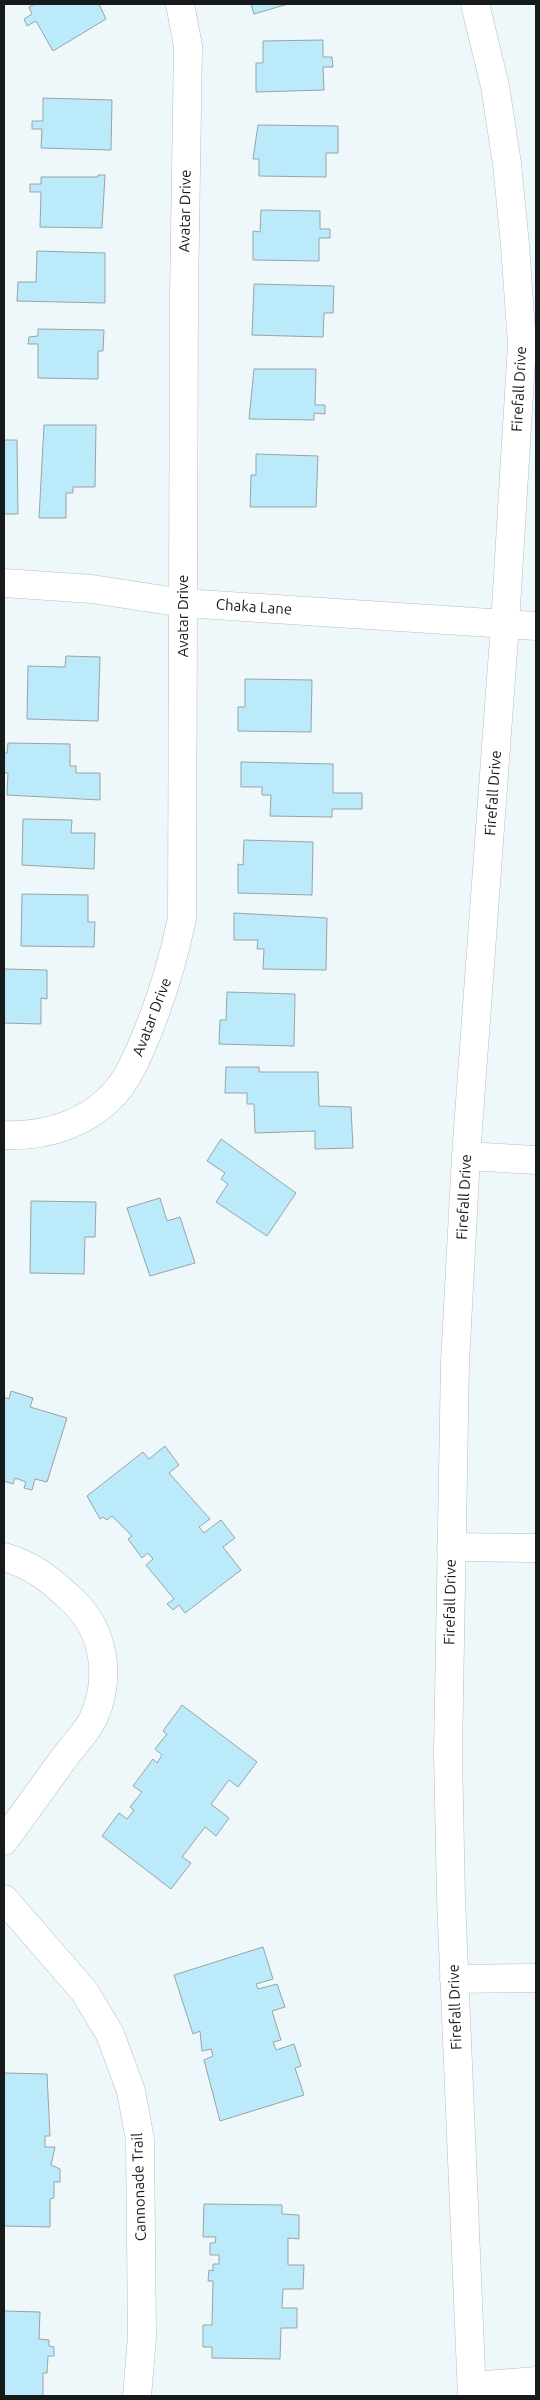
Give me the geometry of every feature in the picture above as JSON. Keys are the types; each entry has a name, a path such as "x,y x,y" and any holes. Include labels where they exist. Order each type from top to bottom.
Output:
{"street":[{"name":"Avatar Drive","path":"4,1135 29,1136 61,1129 90,1114 118,1088 135,1061 158,1006 174,956 182,918 188,46 180,4"},
{"name":"Firefall Drive","path":"472,2391 454,1978 448,1753 450,1547 455,1362 466,1156 505,624 529,344 507,164 495,86 475,4"},
{"name":"Chaka Lane","path":"4,583 92,589 183,603 536,626"},
{"path":"466,1156 536,1160"},
{"path":"450,1547 536,1548"},
{"path":"4,1556 24,1563 49,1578 83,1610 97,1635 104,1663 103,1692 93,1719 4,1840"},
{"name":"Cannonade Trail","path":"4,1899 84,1992 110,2034 131,2091 140,2140 142,2337 137,2396"},
{"path":"454,1978 536,1978"},
{"path":"472,2391 536,2381"}],"building":[{"path":"35,4 99,4 106,19 53,51 36,21 27,26 24,19 32,14 29,7"},
{"path":"251,4 288,4 254,14"},
{"path":"323,40 323,57 332,57 333,67 323,67 324,90 256,92 256,63 263,63 263,41"},
{"path":"43,98 112,100 111,150 41,148 42,129 32,129 32,121 43,121"},
{"path":"258,125 338,126 338,153 326,153 326,177 259,176 259,159 253,159"},
{"path":"98,175 105,175 102,228 40,227 41,192 30,192 30,184 41,184 41,177 98,177"},
{"path":"261,210 320,211 320,229 330,229 330,238 319,238 319,261 253,260 253,231 260,232"},
{"path":"37,251 105,253 105,303 17,301 18,282 36,282"},
{"path":"254,284 334,286 333,313 324,313 323,337 252,335"},
{"path":"38,329 104,330 103,351 98,351 98,379 38,378 38,344 28,344 29,337 38,336"},
{"path":"254,369 316,369 315,405 325,405 325,414 314,413 314,420 249,419"},
{"path":"44,425 96,425 95,487 73,487 73,493 66,493 66,518 39,518"},
{"path":"4,440 17,440 18,514 4,514"},
{"path":"256,454 318,456 316,507 250,507 251,475 256,475"},
{"path":"66,656 100,657 98,721 27,719 28,666 65,667"},
{"path":"245,679 312,680 311,732 238,731 238,707 245,707"},
{"path":"8,743 70,744 70,766 76,766 76,773 100,773 100,800 7,795 8,773 4,773 4,753 7,753"},
{"path":"241,762 333,764 333,793 362,793 362,809 332,809 332,817 270,816 271,795 262,795 262,787 241,787"},
{"path":"23,819 72,820 71,833 95,833 94,869 22,865"},
{"path":"244,840 313,842 312,895 238,893 238,864 243,865"},
{"path":"22,894 88,895 88,922 95,922 94,947 21,946"},
{"path":"234,913 327,918 326,970 263,969 264,949 257,949 258,940 234,940"},
{"path":"4,969 47,970 47,999 41,998 41,1024 4,1023"},
{"path":"227,992 295,994 294,1046 219,1044 220,1020 226,1020"},
{"path":"226,1067 259,1067 259,1072 318,1072 319,1106 351,1107 353,1148 315,1149 315,1131 255,1133 254,1104 247,1104 247,1093 225,1093"},
{"path":"221,1139 296,1193 267,1236 216,1202 228,1184 221,1179 225,1173 207,1161"},
{"path":"160,1198 167,1221 180,1217 195,1263 150,1276 127,1208"},
{"path":"31,1201 96,1202 95,1237 85,1237 84,1274 30,1273"},
{"path":"11,1391 33,1398 30,1407 67,1418 47,1482 35,1479 32,1490 24,1488 26,1482 15,1478 13,1484 4,1481 4,1397 9,1399"},
{"path":"165,1446 179,1465 169,1473 210,1519 199,1527 204,1533 221,1520 235,1538 223,1547 241,1570 185,1613 179,1605 173,1610 167,1604 174,1599 146,1565 153,1559 148,1553 142,1558 128,1539 132,1536 112,1516 107,1520 103,1517 100,1519 87,1496 143,1452 149,1459"},
{"path":"182,1705 257,1762 238,1787 229,1780 211,1804 229,1818 216,1836 205,1827 182,1857 191,1863 171,1889 102,1836 119,1813 127,1819 134,1810 130,1807 142,1792 133,1786 153,1759 157,1763 162,1755 155,1749 167,1734 163,1731"},
{"path":"263,1947 273,1979 256,1984 258,1989 277,1984 285,2007 272,2011 281,2040 273,2042 276,2050 294,2044 301,2066 295,2068 304,2095 220,2121 204,2060 213,2056 211,2049 202,2051 200,2031 193,2034 174,1975"},
{"path":"4,2073 47,2074 50,2136 45,2136 45,2147 55,2147 51,2165 60,2169 60,2182 54,2182 54,2198 50,2199 50,2227 4,2226"},
{"path":"204,2204 282,2205 282,2214 299,2215 299,2239 288,2238 288,2265 304,2265 303,2289 283,2289 282,2308 297,2308 297,2328 281,2328 280,2359 212,2358 212,2347 203,2347 203,2325 212,2325 213,2281 208,2281 209,2270 213,2271 213,2264 219,2264 219,2255 210,2255 210,2243 215,2243 216,2237 203,2237"},
{"path":"4,2311 40,2312 39,2339 49,2340 49,2346 54,2347 54,2356 48,2356 47,2373 43,2373 43,2396 4,2396"}]}
